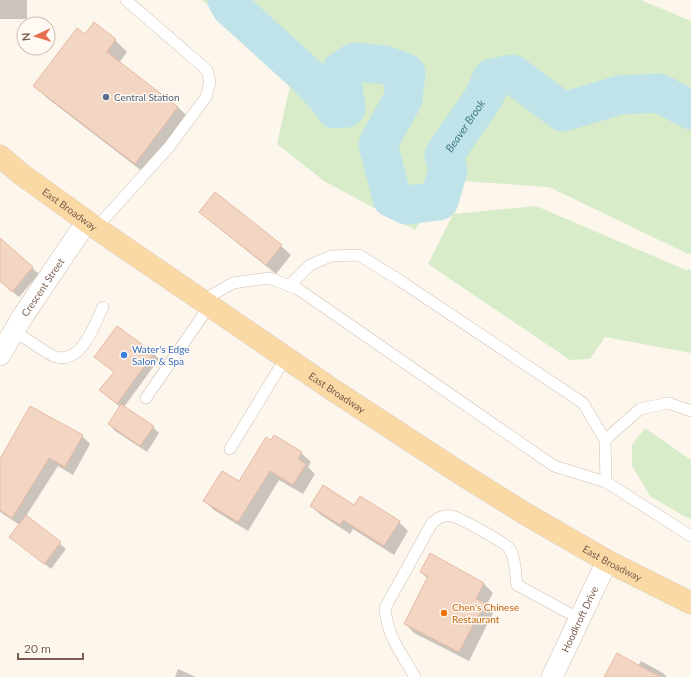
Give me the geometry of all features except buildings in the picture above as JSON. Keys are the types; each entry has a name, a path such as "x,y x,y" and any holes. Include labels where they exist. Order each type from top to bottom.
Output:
{"main road":[{"name":"East Broadway","path":"0,156 21,174 206,303 460,474 607,561 691,603"}],"street":[{"name":"Crescent Street","path":"0,355 14,330 92,224"},
{"name":"Hoodkroft Drive","path":"552,677 607,561"}],"lane":[{"path":"92,224 169,147 206,97 210,82 206,70 126,0"},
{"path":"289,286 310,265 330,256 359,255 583,403 606,440 606,482"},
{"path":"146,398 206,303 233,283 269,278 298,289 554,466 606,482 691,536"},
{"path":"14,330 55,357 65,358 76,354 84,344 103,307"},
{"path":"230,449 286,357"},
{"path":"606,440 640,408 668,403 691,411"},
{"path":"415,677 392,638 386,621 385,608 432,523 440,516 451,516 497,539 508,547 514,557 516,585 580,619"}],"green space":[{"path":"202,0 641,0 691,21 691,254 688,254 549,187 447,180 415,230 324,181 277,144 291,81"},
{"path":"536,206 686,270 691,270 691,353 605,337 590,359 570,360 428,264 453,214"},
{"path":"645,428 691,460 691,519 650,496 632,466 632,445"}],"waterway":[{"name":"Beaver Brook","path":"227,0 231,7 308,77 333,104 335,109 346,108 341,71 355,62 385,65 406,73 403,99 378,144 392,198 407,205 439,201 448,170 444,155 484,97 492,78 512,74 563,112 620,95 659,93 691,110"}],"place":[{"name":"Central Station","path":"106,97"},
{"name":"Water's Edge Salon & Spa","path":"124,355"},
{"name":"Chen's Chinese Restaurant","path":"444,613"}]}
